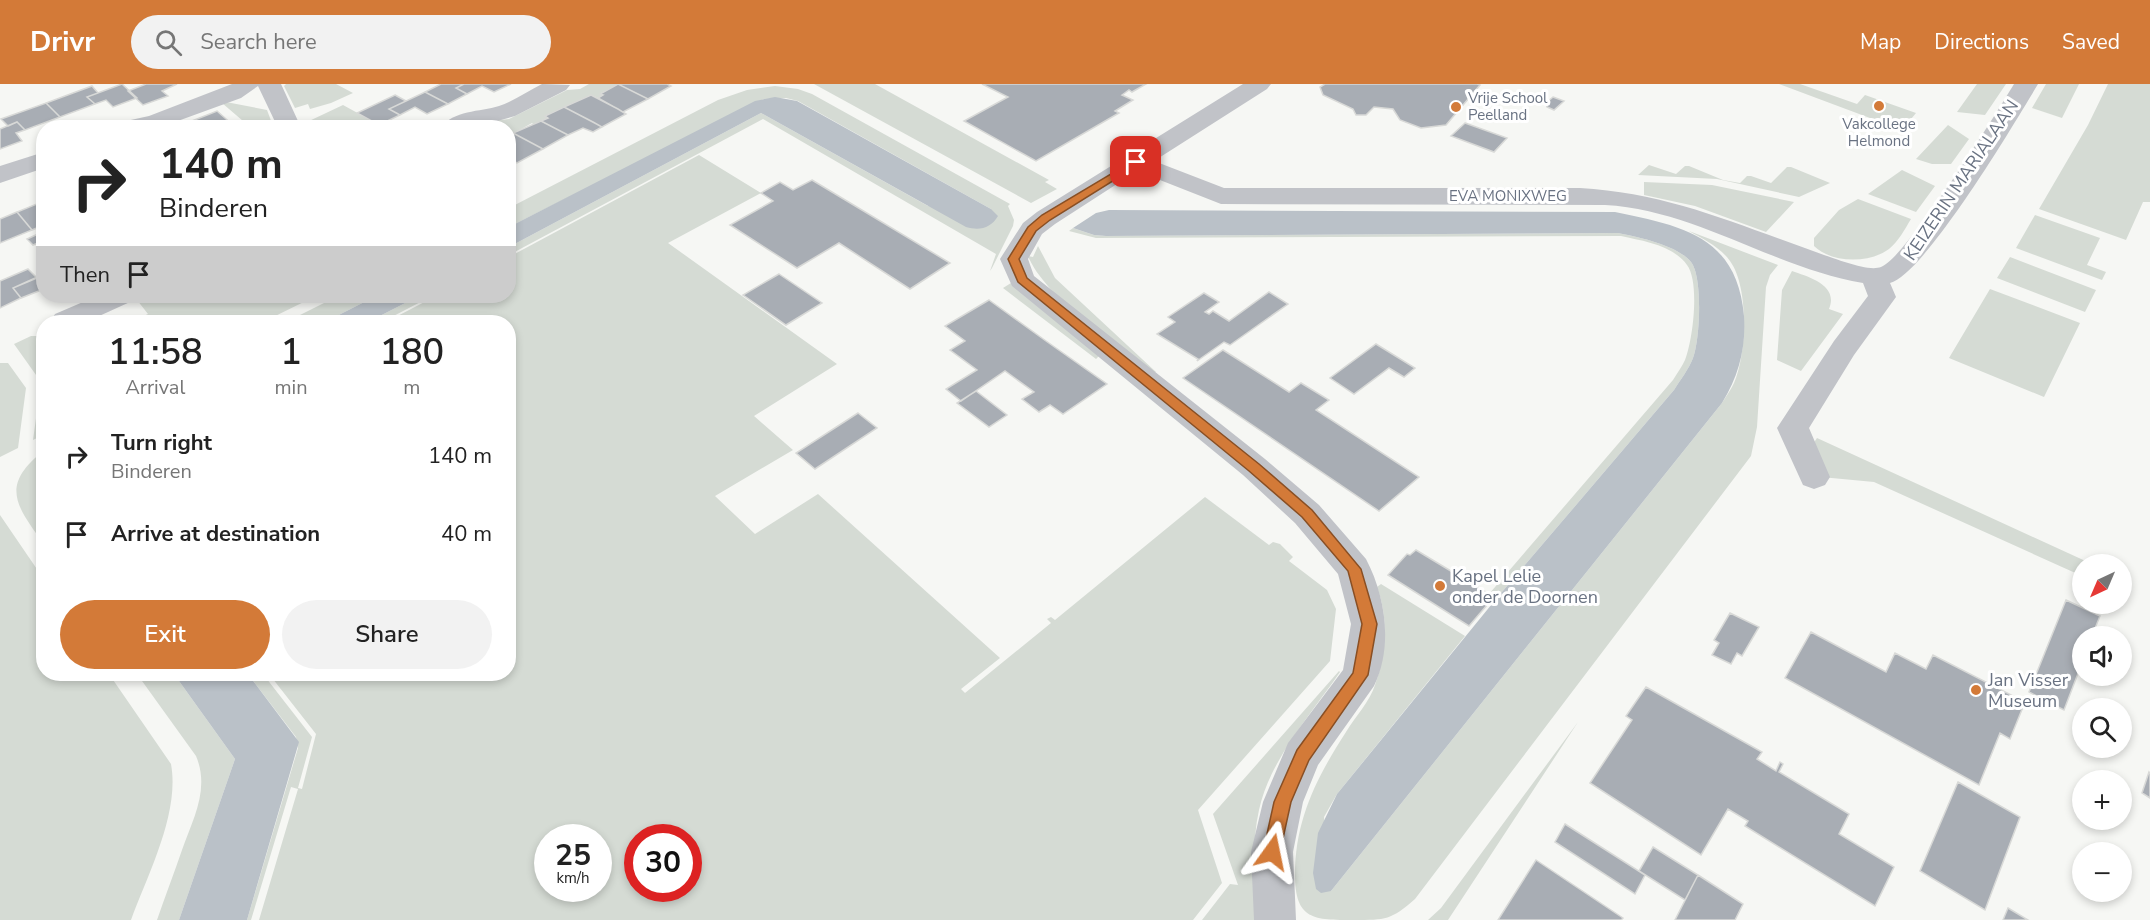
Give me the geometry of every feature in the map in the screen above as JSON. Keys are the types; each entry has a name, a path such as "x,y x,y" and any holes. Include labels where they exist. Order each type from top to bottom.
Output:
{"street":[{"path":"159,120 233,93 248,84"},
{"path":"269,84 286,120"},
{"path":"1259,84 1046,218 1032,229 1014,259 1022,280 1254,467 1307,514 1354,569 1369,624 1361,675 1302,755 1283,802 1272,852 1275,920"},
{"name":"KEIZERIN MARIALAAN","path":"1874,277 1890,275 1899,270 1941,213 2026,84"},
{"path":"468,120 507,111 558,85"},
{"path":"0,175 36,162"},
{"name":"EVA MONIXWEG","path":"1136,162 1221,196 1580,196 1628,199 1710,221 1843,271 1874,277"},
{"path":"1814,477 1793,428 1844,348 1882,297 1874,277"},
{"path":"78,315 105,303"}],"shaded area":[{"path":"286,84 336,84 353,93 310,109 308,104 295,108 284,86"},
{"path":"589,84 619,84 601,93 603,95 598,98 591,95 516,132 516,120 500,120 509,119 567,90 580,89"},
{"path":"814,84 875,84 1049,180 1045,182 1057,189 1031,203"},
{"path":"1779,84 1800,84 1857,104 1865,95 1916,113 1902,130"},
{"path":"1977,84 2006,84 1985,115 1957,112"},
{"path":"2046,84 2079,84 2062,118 2032,108"},
{"path":"2108,84 2150,84 2150,202 2143,202 2126,240 2039,209 2088,125"},
{"path":"775,86 798,89 812,94 1010,204 1008,206 1014,220 1013,226 990,271 996,254 763,119 516,251 516,243 761,113 928,206 991,209 798,101 786,98 764,99 516,223 516,204 718,100 747,90"},
{"path":"775,97 797,101 991,209 998,216 985,228 966,227 761,113 516,243 516,223 755,101"},
{"path":"222,103 267,110 271,120 242,120"},
{"path":"343,105 370,120 311,120"},
{"path":"1948,125 1969,139 1951,164 1932,164 1916,159"},
{"path":"699,155 761,193 668,243 837,364 754,416 793,450 715,496 755,534 818,494 1000,658 961,689 965,693 1051,623 1047,619 1051,617 1055,620 1205,497 1269,545 1273,542 1280,544 1293,557 1289,561 1327,590 1336,609 1330,661 1198,810 1222,883 1193,920 259,920 298,789 291,787 251,920 247,920 298,748 296,737 253,681 268,681 312,737 298,788 302,789 316,734 274,681 516,681 516,315 399,315 423,303 516,303 516,253"},
{"path":"1649,165 1676,174 1685,166 1689,166 1723,180 1740,183 1747,176 1751,176 1771,183 1787,167 1791,167 1830,183 1799,197 1717,179 1638,175"},
{"path":"1902,170 1935,186 1916,212 1868,194"},
{"path":"1644,182 1712,185 1794,202 1766,232 1695,206 1644,195"},
{"path":"1858,199 1911,219 1892,246 1881,254 1850,260 1821,252 1814,246 1814,238 1839,210"},
{"path":"1109,210 1615,212 1663,223 1703,240 1718,252 1731,268 1739,289 1744,316 1744,339 1737,372 1722,403 1331,891 1321,893 1316,889 1313,873 1318,833 1337,794 1496,599 1674,390 1687,370 1695,349 1699,324 1699,294 1695,270 1685,256 1667,246 1618,233 1106,236 1094,235 1073,228 1096,213"},
{"path":"2035,215 2100,238 2087,265 2106,272 2102,280 2016,248"},
{"path":"1073,228 1094,235 1106,236 1618,233 1667,246 1691,262 1695,270 1699,294 1699,324 1695,349 1689,366 1674,390 1496,599 1489,594 1673,380 1684,363 1691,339 1694,297 1691,273 1681,258 1666,248 1621,236 1096,238 1069,231"},
{"path":"1689,231 1778,265 1770,275 1766,287 1757,427 1751,456 1415,899 1394,915 1381,919 1328,919 1309,914 1303,909 1296,890 1296,855 1299,835 1303,817 1317,782 1335,749 1370,697 1379,673 1384,649 1385,624 1377,587 1381,584 1465,636 1337,794 1324,817 1331,891 1722,403 1734,383 1742,355 1744,321 1743,303 1736,273 1726,256"},
{"path":"1038,246 1055,278 1156,372 1152,374 1083,320 1049,287 1028,256 1033,257"},
{"path":"2010,257 2096,290 2085,312 1997,278"},
{"path":"1792,271 1821,283 1830,294 1829,309 1843,314 1801,371 1777,360 1782,290"},
{"path":"1011,283 1099,356 1096,359 1003,288"},
{"path":"1990,289 2080,323 2044,397 1949,358"},
{"path":"139,303 302,303 277,315 146,315 148,314"},
{"path":"324,303 362,303 339,315 300,315"},
{"path":"362,303 405,303 382,315 339,315"},
{"path":"405,303 419,303 395,315 382,315"},
{"path":"36,336 36,375 14,344"},
{"path":"0,363 8,363 26,388 18,448 0,457"},
{"path":"36,418 36,438 33,440"},
{"path":"1817,438 2072,555 2072,571 1874,482 1821,477 1811,447"},
{"path":"36,457 36,533 26,518 17,496 17,485"},
{"path":"0,515 36,568 36,681 114,681 171,764 173,783 167,823 161,843 131,920 0,920"},
{"path":"1339,671 1293,738 1264,792 1255,837 1256,920 1202,920 1230,884 1238,885 1213,814"},
{"path":"142,681 179,681 235,759 179,920 157,920 195,815 201,792 200,768 196,756"},
{"path":"179,681 253,681 299,742 247,920 179,920 235,759"},
{"path":"1578,722 1448,920 1428,920 1441,908"}],"building":[{"path":"122,84 137,98 113,107 106,100 95,104 87,97"},
{"path":"146,84 177,84 162,91 168,96 143,105 128,91"},
{"path":"441,84 464,84 456,88 467,94 448,104 425,92"},
{"path":"464,84 511,84 494,92 482,86 467,94 456,88"},
{"path":"618,84 667,84 671,86 648,99"},
{"path":"618,84 648,99 623,112 598,98 603,95 600,94"},
{"path":"982,84 1146,84 1122,95 1133,100 1115,111 1119,113 1036,161 964,121 1008,97"},
{"path":"1325,84 1480,85 1446,125 1421,128 1400,120 1393,109 1374,107 1366,115 1356,115 1353,109 1323,95 1320,87"},
{"path":"92,86 98,93 87,97 95,104 60,117 46,103"},
{"path":"425,92 448,104 427,114 415,107 400,115 389,109"},
{"path":"395,95 406,101 389,109 400,115 390,120 370,120 357,113"},
{"path":"591,95 626,114 602,127 564,107"},
{"path":"1553,97 1564,101 1554,110 1547,107 1546,103"},
{"path":"46,103 60,117 52,120 36,120 36,126 25,130 17,122 8,126 1,119"},
{"path":"564,107 602,127 593,132 583,128 568,135 541,121 548,118 545,116"},
{"path":"217,111 227,120 194,120"},
{"path":"541,121 568,135 543,149 516,135 516,132"},
{"path":"17,122 25,130 16,133 22,141 0,149 0,129"},
{"path":"1465,123 1507,138 1494,152 1451,136"},
{"path":"516,135 543,149 517,163"},
{"path":"812,180 950,263 910,289 839,243 797,268 730,225 773,201 761,193 780,182 793,190"},
{"path":"36,204 36,228 32,230 17,212"},
{"path":"17,212 32,230 0,243 0,219"},
{"path":"36,235 36,244 33,245 27,239"},
{"path":"28,269 36,277 13,288 21,298 0,308 0,281"},
{"path":"779,274 822,303 786,325 743,295"},
{"path":"36,278 36,292 21,298 13,288"},
{"path":"1269,292 1288,304 1230,345 1224,342 1197,361 1198,359 1157,334 1175,322 1168,317 1204,293 1219,302 1205,312 1209,314 1213,311 1229,321"},
{"path":"989,300 1107,384 1063,414 1050,405 1039,412 1022,399 1034,392 1005,371 961,401 946,389 977,370 950,350 965,341 945,326"},
{"path":"1376,344 1415,368 1404,377 1389,368 1354,394 1330,378"},
{"path":"1223,350 1289,392 1301,383 1329,400 1316,410 1419,477 1379,511 1183,378"},
{"path":"976,391 1007,415 989,427 957,403"},
{"path":"858,413 877,428 815,469 796,453"},
{"name":"Kapel Lelie onder de Doornen","path":"1416,550 1494,597 1469,626 1388,575 1407,554 1410,555"},
{"path":"2066,600 2072,603 2072,614 2100,616 2096,626 2072,626 2073,686 2064,710 2029,692"},
{"path":"1730,613 1759,627 1742,656 1737,653 1731,664 1712,655 1719,643 1714,640"},
{"path":"1811,632 1886,672 1895,653 1926,669 1933,655 2025,702 2010,739 2000,733 1979,785 1785,678"},
{"path":"1646,687 1762,752 1757,759 1776,771 1780,762 1783,764 1779,772 1849,814 1839,834 1894,867 1875,906 1745,826 1748,821 1728,809 1701,855 1590,783 1632,720 1626,716"},
{"path":"2150,773 2150,798 2142,793"},
{"path":"1958,782 2020,817 1985,910 1920,871"},
{"path":"1565,824 1645,875 1635,894 1555,842"},
{"path":"1653,847 1698,875 1685,900 1639,871"},
{"path":"1536,860 1623,918 1621,920 1498,920"},
{"path":"1698,875 1743,904 1735,920 1675,920"},
{"path":"2008,908 2028,920 2003,920"}],"place":[{"name":"Vakcollege Helmond","path":"1879,106"},
{"name":"Vrije School Peelland","path":"1456,107"},
{"name":"Kapel Lelie onder de Doornen","path":"1440,586"},
{"name":"Jan Visser Museum","path":"1976,690"}],"route":[{"path":"1136,162 1032,229 1014,259 1022,280 1254,467 1307,514 1354,569 1369,624 1361,675 1302,755 1283,802 1272,852"}]}
